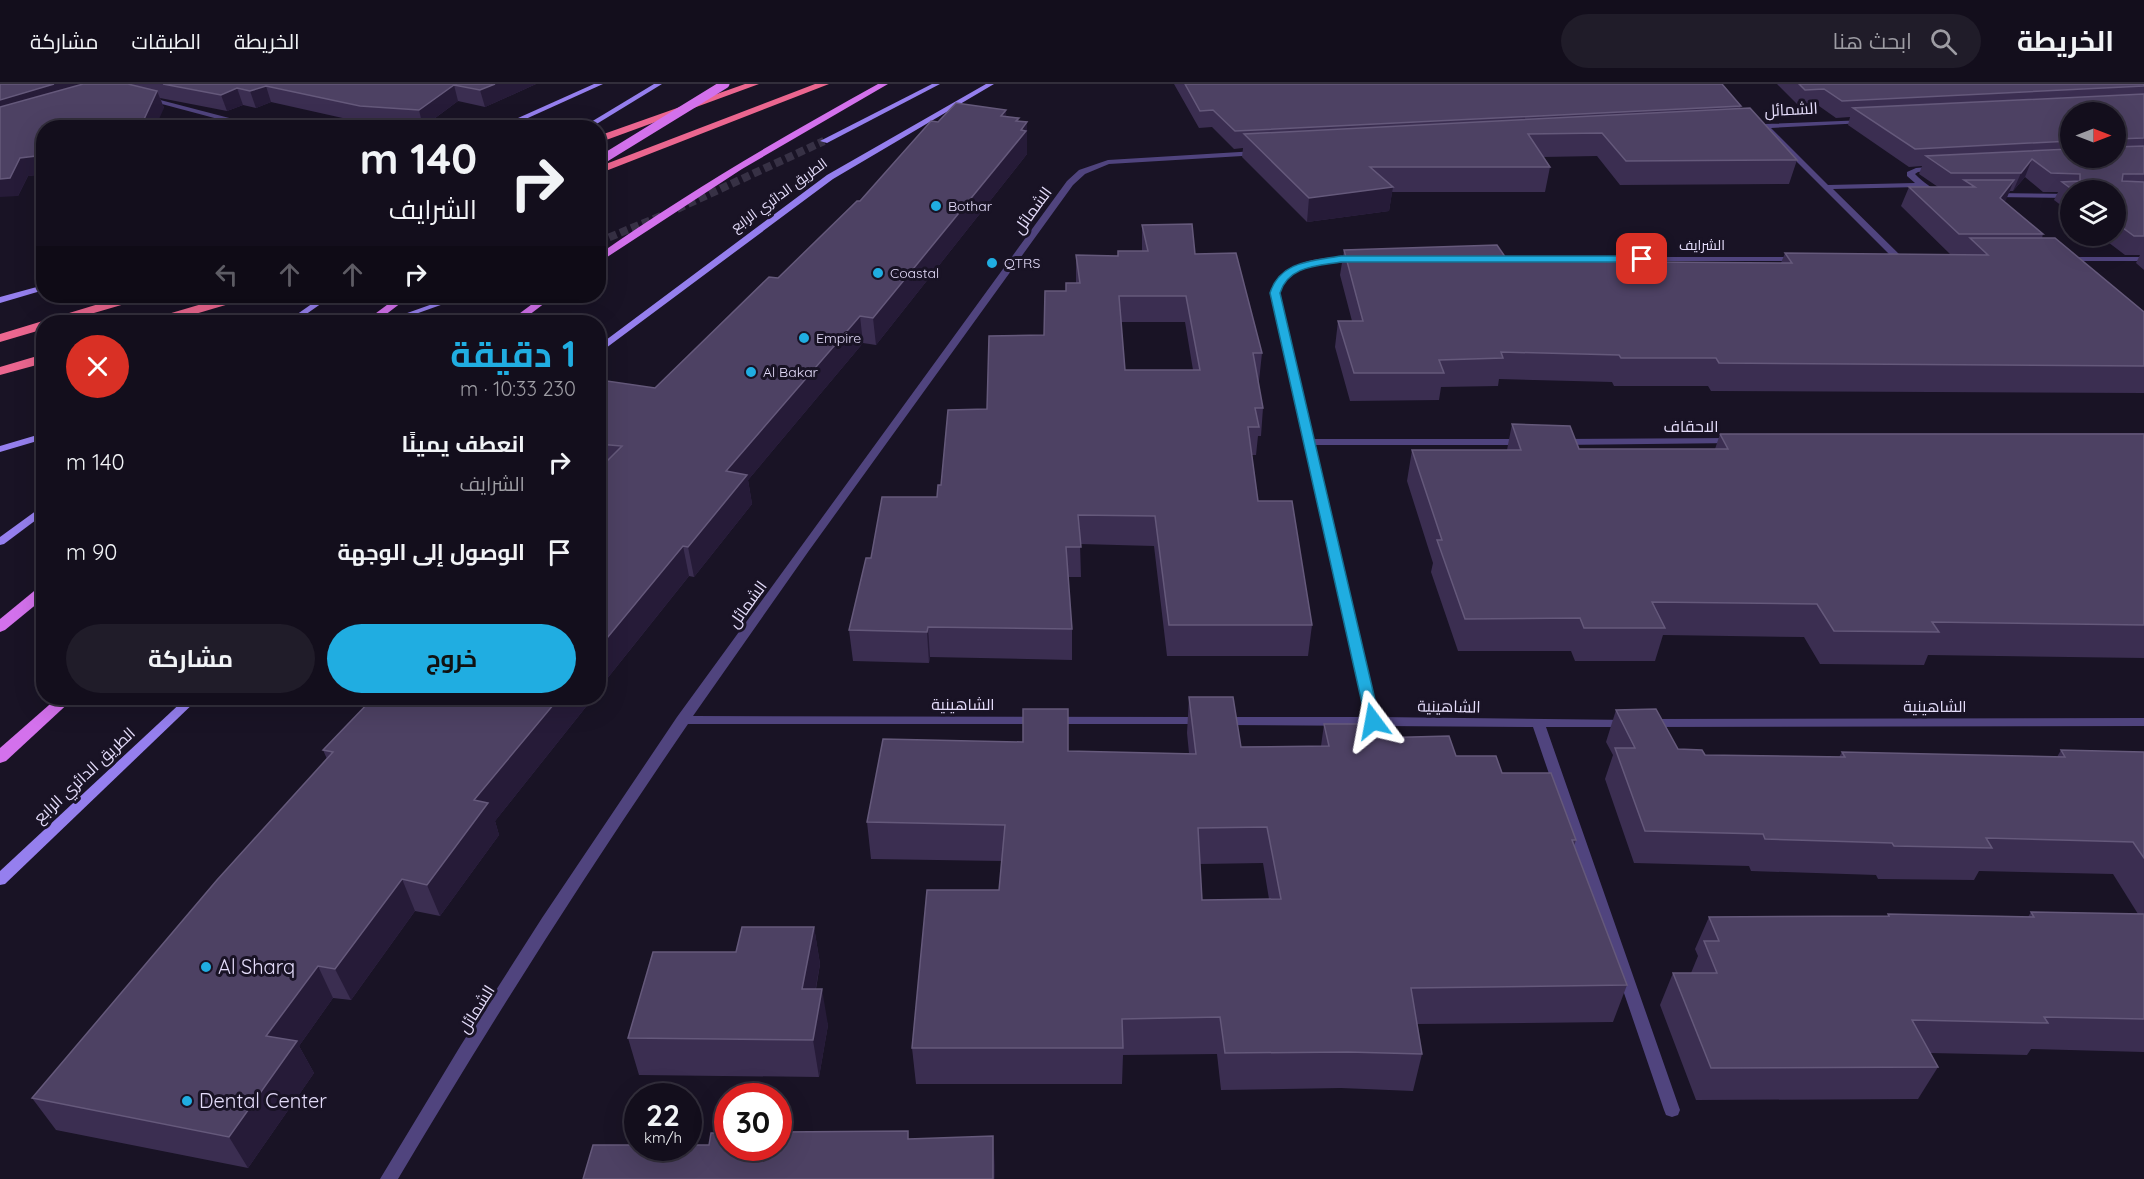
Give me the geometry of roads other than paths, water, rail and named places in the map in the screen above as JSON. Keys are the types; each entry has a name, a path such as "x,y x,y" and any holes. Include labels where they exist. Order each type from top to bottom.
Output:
{"highway":[{"path":"606,137 754,84"},
{"path":"606,168 824,84"},
{"path":"73,315 114,303"},
{"path":"179,315 218,303"},
{"path":"0,338 36,327"},
{"path":"0,371 36,360"}],"main road":[{"path":"517,120 600,84"},
{"path":"598,120 659,84"},
{"path":"606,157 725,84"},
{"path":"606,255 732,172 884,84"},
{"path":"824,141 937,84"},
{"name":"الطريق الدائري الرابع","path":"606,345 831,177 991,84"},
{"path":"0,300 36,289"},
{"path":"300,315 318,303"},
{"path":"379,315 395,303"},
{"path":"406,315 442,303"},
{"path":"523,315 539,303"},
{"path":"0,448 36,438"},
{"path":"3,539 36,514"},
{"path":"0,627 36,597"},
{"path":"0,757 58,705"},
{"name":"الطريق الدائري الرابع","path":"0,880 186,705"}],"street":[{"path":"132,95 230,120"},
{"name":"الشمائل","path":"1742,127 1878,120"},
{"path":"1765,126 1898,258"},
{"name":"الشمائل","path":"389,1179 546,925 682,720 1070,183 1082,172 1108,162 1264,152"},
{"path":"1944,168 1911,172 1930,192 1946,195"},
{"path":"1826,187 1922,185"},
{"path":"1980,195 2060,196"},
{"path":"1886,258 1910,258"},
{"path":"1365,259 1319,261 1300,266 1286,273 1278,282 1275,293 1373,721"},
{"name":"الشرايف","path":"1483,259 1803,259"},
{"path":"2051,259 2144,259"},
{"path":"2075,259 2084,267"},
{"name":"الاحقاف","path":"1548,442 1739,441"},
{"path":"1310,442 1536,442"},
{"name":"الشاهينية","path":"682,720 1538,723 2144,722"},
{"path":"1538,723 1672,1110"}],"tunnel":[{"path":"677,209 824,141"},
{"path":"606,239 661,216"}],"place":[{"name":"Bothar","path":"936,206"},
{"name":"QTRS","path":"992,263"},
{"name":"Coastal","path":"878,273"},
{"name":"Empire","path":"804,338"},
{"name":"Al Bakar","path":"751,372"},
{"name":"Al Sharq","path":"206,967"},
{"name":"Dental Center","path":"187,1101"}]}
